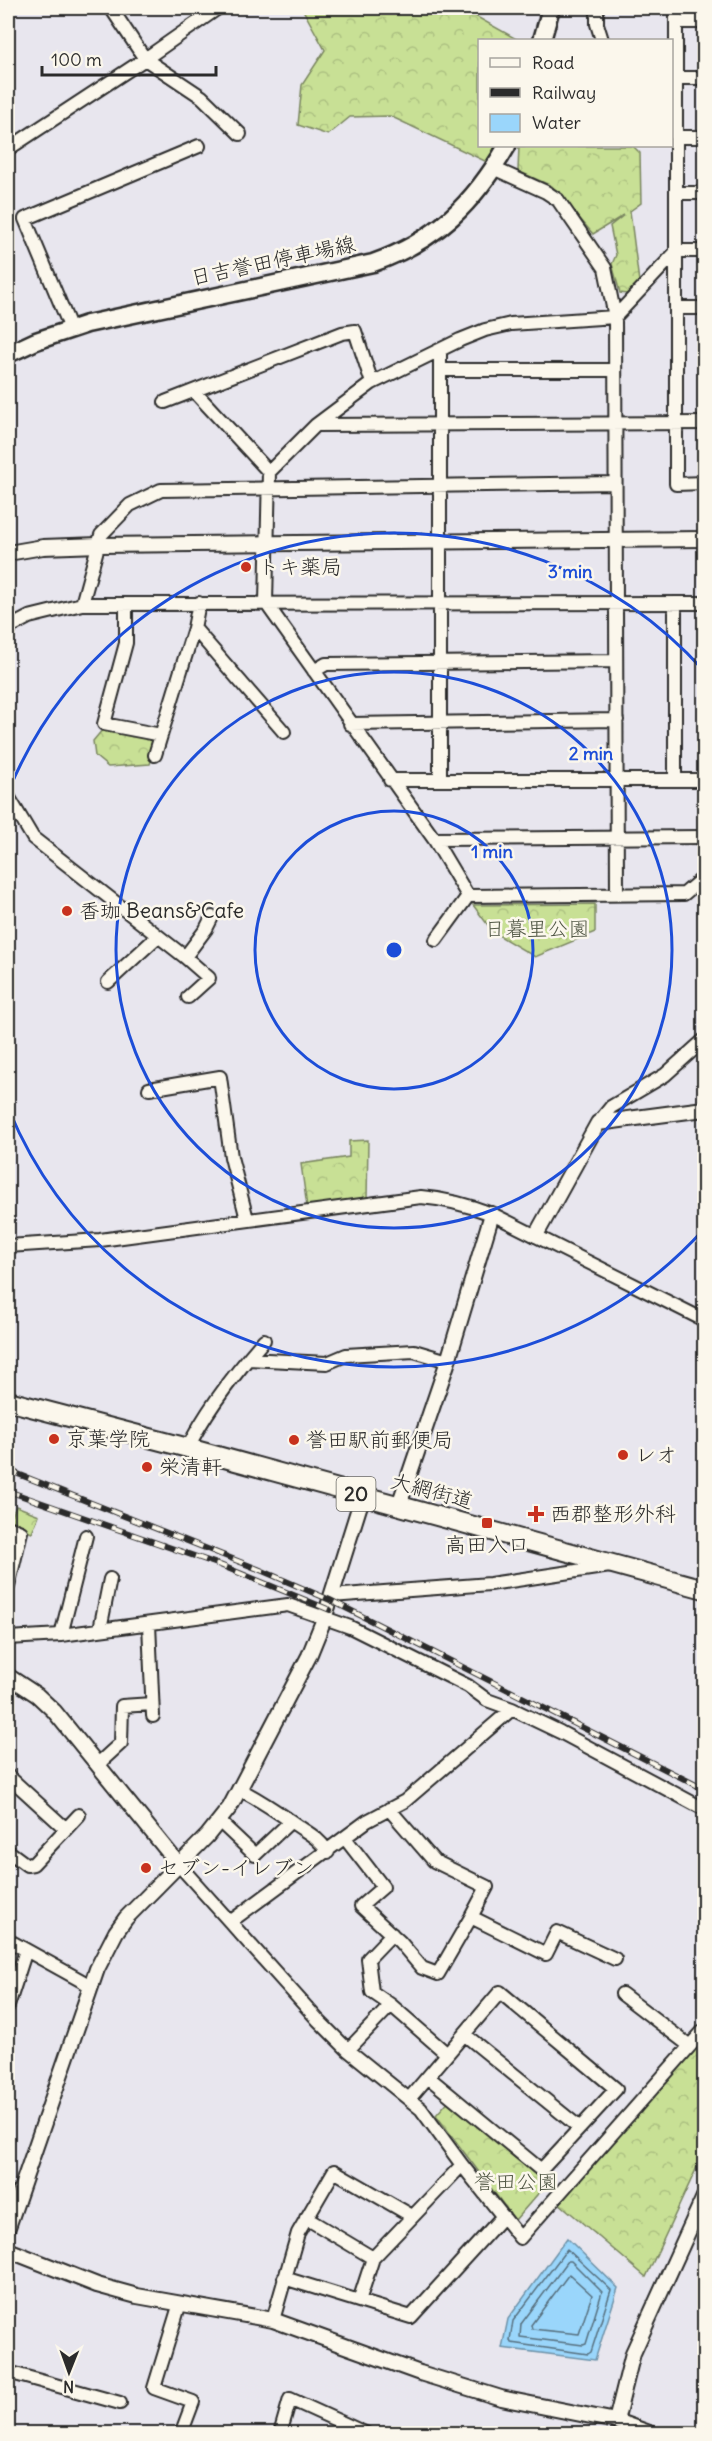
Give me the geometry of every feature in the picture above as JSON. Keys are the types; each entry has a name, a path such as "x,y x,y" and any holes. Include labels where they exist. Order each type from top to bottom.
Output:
{"main road":[{"path":"542,39 551,8"},
{"name":"日吉誉田停車場線","path":"8,354 71,328 373,263 391,256 420,243 451,218 480,188 506,147"},
{"name":"大網街道","path":"8,1401 399,1504 614,1566 705,1589"}],"street":[{"path":"111,8 145,59 202,97 240,134"},
{"path":"8,150 218,8"},
{"path":"597,8 597,24 602,39"},
{"path":"676,8 674,78 678,309 676,484 705,483"},
{"path":"676,22 705,22"},
{"path":"674,78 705,78"},
{"path":"676,137 705,137"},
{"path":"71,328 25,219 199,146"},
{"path":"494,168 558,200 605,268 615,317 617,895"},
{"path":"677,193 705,193"},
{"path":"468,896 434,839 266,603 269,472 316,425 372,383 485,330 511,324 615,317 676,251 705,251"},
{"path":"678,309 705,309"},
{"path":"165,402 342,333 355,331 372,383"},
{"path":"440,351 440,780"},
{"path":"440,370 615,370"},
{"path":"194,391 269,472"},
{"path":"316,425 705,423"},
{"path":"82,604 101,535 130,505 161,490 615,483"},
{"path":"8,553 43,547 705,538"},
{"path":"155,755 194,628 199,603"},
{"path":"675,603 675,780"},
{"path":"8,628 29,618 82,604 705,603"},
{"path":"126,604 126,643 104,724 161,735"},
{"path":"194,628 284,732"},
{"path":"314,671 326,664 616,662"},
{"path":"350,724 616,720"},
{"path":"390,780 705,780"},
{"path":"8,796 33,838 186,957 209,978 188,997"},
{"path":"434,839 705,837"},
{"path":"468,896 684,894 705,877"},
{"path":"436,940 468,896"},
{"path":"186,957 212,917"},
{"path":"108,982 158,936"},
{"path":"536,1235 598,1123 611,1107 665,1076 705,1040"},
{"path":"148,1089 220,1077 231,1157 247,1219"},
{"path":"598,1123 705,1109"},
{"path":"8,1246 100,1240 421,1197 461,1202 492,1214 705,1320"},
{"path":"399,1504 448,1361 492,1214"},
{"path":"188,1448 194,1435 264,1340"},
{"path":"248,1359 327,1363 346,1355 414,1351 448,1361"},
{"path":"8,2227 91,1986 116,1932 126,1918 219,1821 239,1789 309,1656 324,1619 363,1496"},
{"path":"8,1527 21,1532 8,1587"},
{"path":"61,1635 86,1536"},
{"path":"331,1596 490,1584 614,1566"},
{"path":"100,1629 110,1579"},
{"path":"8,1638 61,1635 288,1605 350,1627 468,1686 487,1700 512,1709 705,1809"},
{"path":"98,1764 121,1743 122,1706 152,1710 149,1624"},
{"path":"8,1676 54,1711 179,1865 348,2050 421,2109 520,2238 705,2030"},
{"path":"230,1922 368,1821 405,1801 512,1709"},
{"path":"8,1776 66,1829"},
{"path":"239,1789 283,1814 318,1838 328,1852"},
{"path":"345,1838 383,1887 361,1906 392,1934 422,1968 438,1974 487,1887 435,1861 389,1809"},
{"path":"8,1851 27,1865 33,1864 79,1815"},
{"path":"219,1821 255,1855 291,1821"},
{"path":"471,1917 546,1954 557,1932 615,1959"},
{"path":"392,1934 368,1959 372,1992 391,2005 446,2053"},
{"path":"8,1940 91,1986"},
{"path":"9,1997 26,1950"},
{"path":"409,2099 500,1992 616,2089 541,2170 428,2077"},
{"path":"622,1994 690,2046"},
{"path":"348,2050 391,2005"},
{"path":"464,2034 580,2128"},
{"path":"359,2301 373,2258 462,2165"},
{"path":"273,2320 298,2233 334,2171 412,2216"},
{"path":"616,2421 633,2354 705,2197"},
{"path":"284,2278 411,2317 503,2216"},
{"path":"306,2218 373,2258"},
{"path":"8,2250 97,2285 137,2296 273,2320 420,2373 491,2395 616,2421 652,2433"},
{"path":"180,2303 154,2388 193,2402 181,2433"},
{"path":"8,2372 120,2403"},
{"path":"280,2433 290,2400 341,2428 367,2433"}],"green space":[{"path":"302,8 461,8 516,39 478,39 478,147 495,147 489,163 390,116 350,117 328,135 298,125 302,85 325,50"},
{"path":"519,147 634,147 640,153 641,203 630,211 639,282 627,294 620,293 612,264 616,255 610,226 624,215 593,234 552,186 518,171"},
{"path":"103,729 154,739 157,744 150,764 108,767 95,756 93,741"},
{"name":"日暮里公園","path":"595,904 595,932 535,957 493,932 473,905"},
{"path":"368,1140 367,1199 307,1207 301,1164 349,1157 349,1141"},
{"path":"16,1506 39,1515 32,1533 9,1524"},
{"path":"704,2036 704,2152 646,2277 559,2203"},
{"name":"誉田公園","path":"451,2098 550,2180 515,2220 436,2115"}],"water":[{"path":"567,2238 618,2288 595,2360 502,2348 508,2319"}],"railway":[{"path":"8,1470 330,1600 704,1789"},
{"path":"8,1491 220,1565 330,1610"}],"place":[{"name":"トキ薬局","path":"246,567"},
{"name":"香珈 Beans&Cafe","path":"67,911"},
{"name":"京葉学院","path":"54,1439"},
{"name":"誉田駅前郵便局","path":"294,1440"},
{"name":"レオ","path":"623,1455"},
{"name":"栄清軒","path":"147,1467"},
{"name":"西郡整形外科","path":"536,1514"},
{"name":"高田入口","path":"487,1523"},
{"name":"セブン-イレブン","path":"146,1868"}]}
